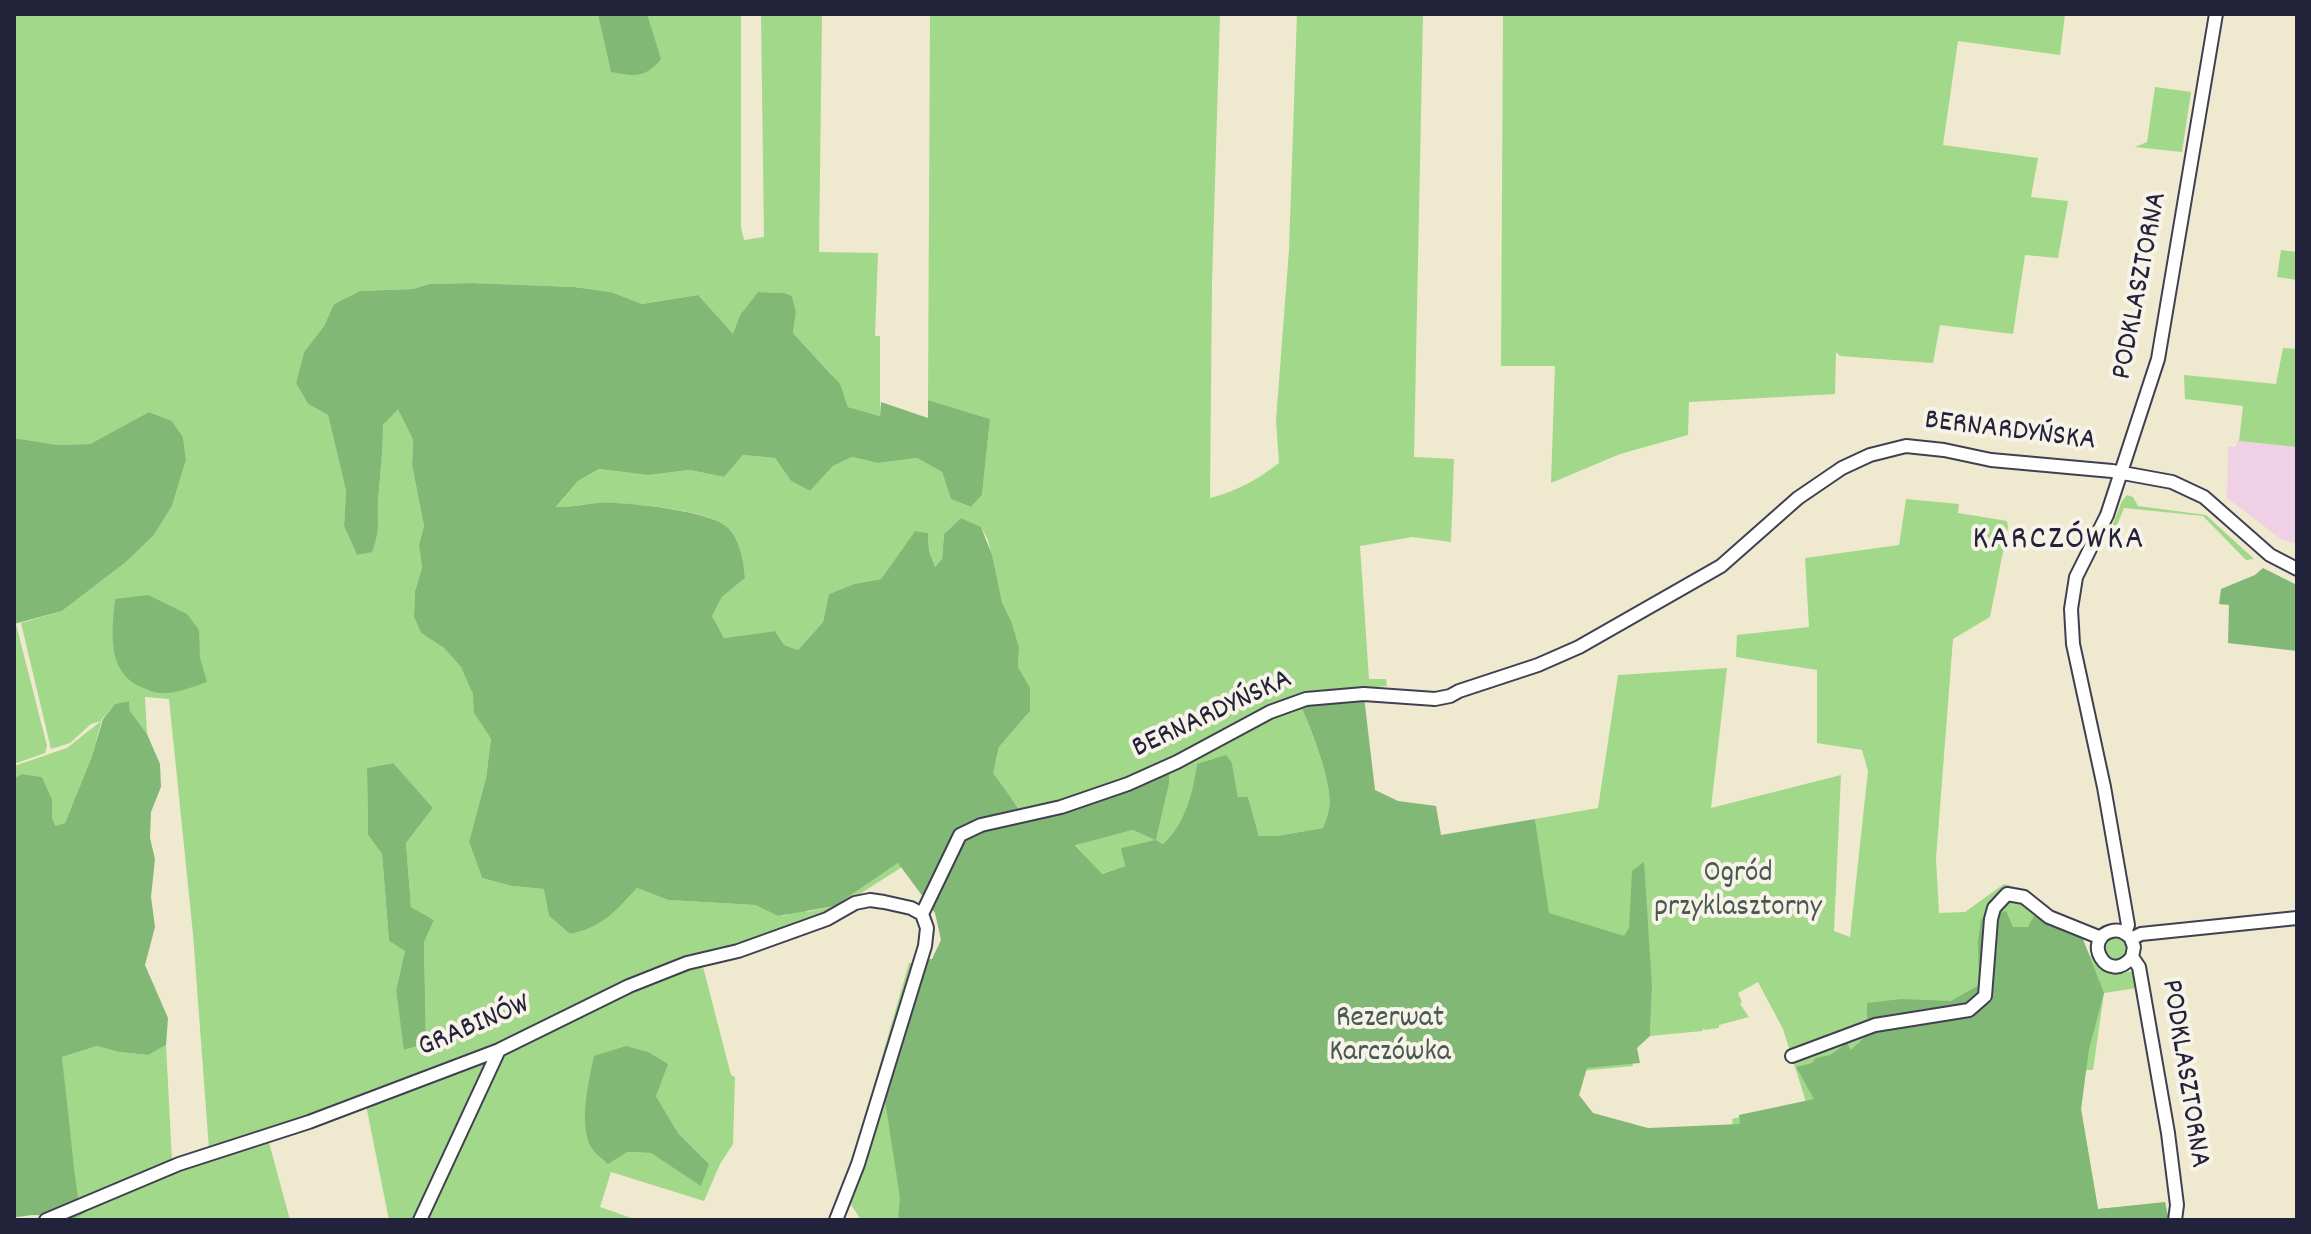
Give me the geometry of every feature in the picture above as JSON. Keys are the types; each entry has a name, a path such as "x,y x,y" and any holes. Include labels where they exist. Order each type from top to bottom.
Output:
{"street":[{"name":"PODKLASZTORNA","path":"2175,1220 2177,1205 2168,1133 2139,967 2132,957 2134,947 2128,936 2115,844 2071,623 2076,577 2107,515 2158,359 2216,14"},
{"name":"BERNARDYŃSKA","path":"836,1220 858,1164 925,946 927,928 922,914 960,835 981,825 1061,807 1128,784 1177,762 1270,712 1306,699 1393,694 1435,699 1564,655 1721,566 1798,498 1842,468 1870,455 1898,448 1916,446 1991,460 2120,472 2172,482 2199,494 2270,555 2297,569"},
{"path":"1792,1056 1875,1025 1969,1010 1985,996 1991,919 1994,908 2007,894 2024,897 2049,917 2101,938"},
{"name":"GRABINÓW","path":"46,1220 179,1164 309,1122 499,1050 629,986 687,963 738,951 827,919 855,903 870,900 911,908 922,914"},
{"path":"2132,957 2120,966 2105,963 2097,948 2101,938 2112,931 2128,936 2297,918"},
{"path":"420,1220 499,1050"}],"shaded area":[{"path":"2237,441 2297,447 2297,544 2281,539 2227,498 2228,447 2236,447"}],"green space":[{"path":"14,14 741,14 741,227 744,240 764,237 761,14 822,14 819,252 878,253 875,336 880,336 880,416 848,407 844,395 835,394 833,376 793,333 796,312 792,296 784,293 758,292 740,315 733,335 698,295 642,304 611,292 574,287 473,283 360,291 334,304 324,326 304,352 296,383 308,404 328,415 346,491 344,526 357,555 372,551 377,537 383,425 398,408 413,440 412,465 424,526 419,545 422,568 415,591 414,617 421,633 444,648 461,667 474,694 474,713 491,739 486,778 469,842 482,878 512,886 545,889 549,916 570,934 600,923 637,888 668,900 755,905 778,916 788,915 817,835 851,758 895,739 897,692 938,691 954,708 1024,678 1018,667 1019,647 1002,602 988,540 981,527 961,518 944,534 942,559 935,567 928,533 915,531 881,579 854,584 829,594 823,622 798,650 784,645 775,631 724,638 712,616 722,597 745,578 738,543 726,526 717,520 668,508 632,504 598,503 555,509 578,481 599,469 648,475 690,470 724,477 743,455 775,458 791,481 810,491 833,466 852,457 878,463 917,458 942,472 951,499 971,507 982,495 990,419 928,400 930,14 1220,14 1212,283 1210,498 1255,480 1279,463 1276,420 1289,250 1297,14 1423,14 1414,457 1454,459 1451,542 1412,537 1360,546 1369,679 1386,679 1387,686 1309,694 1287,701 1131,777 1051,807 1019,814 1019,808 996,780 931,810 914,884 905,871 922,799 996,761 999,747 1030,711 1029,696 941,736 940,770 924,775 909,753 867,771 807,912 835,906 898,863 902,867 827,915 739,945 688,958 624,984 490,1050 299,1121 209,1149 193,934 169,699 145,697 147,734 130,711 129,701 115,704 102,719 92,756 65,823 57,827 52,818 52,799 42,777 22,774 14,778 14,766 67,748 101,721 91,724 70,743 51,749 21,623 62,611 126,562 154,535 172,506 186,460 183,437 172,421 149,412 90,444 58,445 14,438","holes":["392,763 433,808 406,843 411,907 434,920 424,941 426,1044 405,1050 396,990 405,951 389,941 382,854 368,835 367,768"]},
{"path":"598,14 647,14 661,59 644,73 611,72"},
{"path":"1503,14 2065,14 2060,55 1958,41 1943,145 2038,158 2031,197 2068,201 2058,258 2025,255 2013,334 1940,325 1933,363 1840,356 1836,352 1835,394 1689,402 1688,435 1620,454 1551,483 1555,366 1501,366"},
{"path":"2155,87 2191,92 2182,152 2135,147 2147,142"},
{"path":"2281,250 2297,252 2297,280 2277,277"},
{"path":"429,284 574,287 611,292 642,304 698,295 733,334 740,315 758,292 784,293 792,296 796,312 793,333 840,384 848,407 880,416 881,402 928,418 928,400 990,419 982,495 971,507 951,499 942,472 917,458 878,463 852,457 833,466 810,491 791,481 775,458 743,455 724,477 690,470 648,475 599,469 578,481 556,507 598,503 645,505 702,516 726,526 738,543 745,578 722,597 712,616 724,638 775,631 784,645 798,650 823,622 829,594 854,584 881,579 915,531 928,533 929,550 935,567 942,559 944,534 961,518 981,527 992,555 1002,602 1019,647 1018,667 1030,688 1030,711 999,747 993,773 1019,809 1019,814 1027,819 1169,767 1169,784 1156,840 1163,844 1177,827 1187,807 1197,764 1226,755 1232,763 1238,797 1248,797 1259,836 1323,828 1329,809 1328,786 1300,704 1364,697 1375,790 1398,801 1436,806 1441,835 1535,819 1549,913 1624,936 1629,928 1632,871 1644,862 1652,986 1650,1036 1637,1048 1640,1063 1587,1068 1579,1095 1593,1113 1648,1128 1740,1124 1739,1115 1814,1099 1796,1067 1830,1055 1847,1043 1851,1050 1872,1030 1867,1017 1867,1003 1901,999 1951,1001 1979,985 1981,919 2006,911 2013,927 2028,927 2034,916 2082,937 2104,993 2089,1049 2081,1109 2098,1209 2165,1202 2169,1220 898,1220 900,1198 885,1100 926,960 932,959 941,940 935,913 898,863 835,906 778,916 755,905 668,900 637,888 600,923 570,934 549,916 544,889 512,886 482,878 469,842 486,778 491,739 474,713 473,694 461,667 444,648 421,633 414,617 415,591 422,568 419,545 424,526 412,465 413,440 398,409 383,425 375,544 372,552 357,555 344,526 346,491 328,415 308,404 296,383 304,352 324,326 334,304 360,291 413,289","holes":["1133,830 1155,840 1121,848 1125,866 1102,874 1075,845"]},
{"path":"2283,348 2297,349 2297,447 2239,441 2243,406 2185,399 2184,375 2276,384"},
{"path":"149,412 172,421 183,437 186,460 172,506 154,535 126,562 62,611 14,624 14,438 58,445 90,444"},
{"path":"2127,495 2133,497 2138,506 2206,515 2254,559 2246,560 2203,516 2124,508 2110,542 2106,541"},
{"name":"Rezerwat Karczówka","path":"1906,499 1959,504 1958,513 2007,521 1990,617 1953,639 1936,859 1939,913 1965,912 2004,884 2019,888 2009,899 2025,903 2041,919 2082,937 2090,956 2100,968 2113,973 2133,971 2137,988 2104,993 2093,1070 2085,1070 2081,1109 2098,1209 2164,1203 2167,1220 861,1220 843,1192 909,963 1544,881 1535,819 1598,808 1618,675 1727,668 1711,808 1841,775 1834,931 1850,937 1868,771 1862,750 1817,743 1817,670 1736,657 1737,635 1809,627 1805,558 1899,545","holes":["1758,982 1783,1029 1806,1102 1732,1119 1733,1127 1641,1131 1586,1116 1574,1082 1580,1071 1633,1066 1631,1051 1652,986 1650,1036 1719,1028 1719,1025 1749,1017 1740,1004 1738,993"]},
{"path":"2263,568 2297,585 2297,651 2228,643 2229,605 2219,604 2221,589 2255,575"},
{"path":"148,595 187,614 199,630 200,658 207,682 176,692 159,693 141,687 122,671 114,649 115,599"},
{"path":"14,624 47,746 45,753 14,764"},
{"path":"129,701 130,711 147,734 160,764 161,787 151,812 150,838 155,859 151,897 155,927 145,965 168,1018 166,1045 148,1055 97,1046 62,1057 79,1202 88,1210 68,1219 35,1215 14,1217 14,778 22,774 42,777 52,799 52,818 56,826 65,823 103,719 115,704"},
{"path":"1300,704 1328,786 1329,809 1323,828 1259,836 1248,797 1238,798 1232,763 1197,764 1194,786 1183,818 1163,844 1156,840 1169,784 1169,767"},
{"path":"393,763 433,808 406,843 411,907 434,920 424,942 426,1044 404,1050 396,990 405,951 389,941 382,854 368,835 367,768"},
{"path":"1133,830 1156,840 1122,848 1125,866 1101,874 1075,844"},
{"path":"2116,937 2125,940 2128,949 2125,958 2116,961 2107,958 2104,949 2107,940"},
{"path":"702,963 731,1075 735,1077 733,1144 720,1164 704,1201 611,1172 600,1207 637,1220 424,1220 501,1054 627,991","holes":["656,1096 678,1133 709,1164 674,1167 651,1153 627,1152"]},
{"path":"166,1045 172,1161 79,1202 71,1157 62,1057 97,1046 147,1055"},
{"path":"626,1046 648,1052 668,1064 656,1096 678,1133 709,1164 701,1186 651,1153 627,1152 608,1164 590,1145 585,1113 594,1056"},
{"path":"489,1060 416,1220 389,1220 366,1105"},
{"path":"268,1139 290,1220 55,1220 170,1171"}],"district":[{"name":"KARCZÓWKA","path":"2059,542"}],"park label":[{"name":"Ogród przyklasztorny","path":"1738,893"}]}
